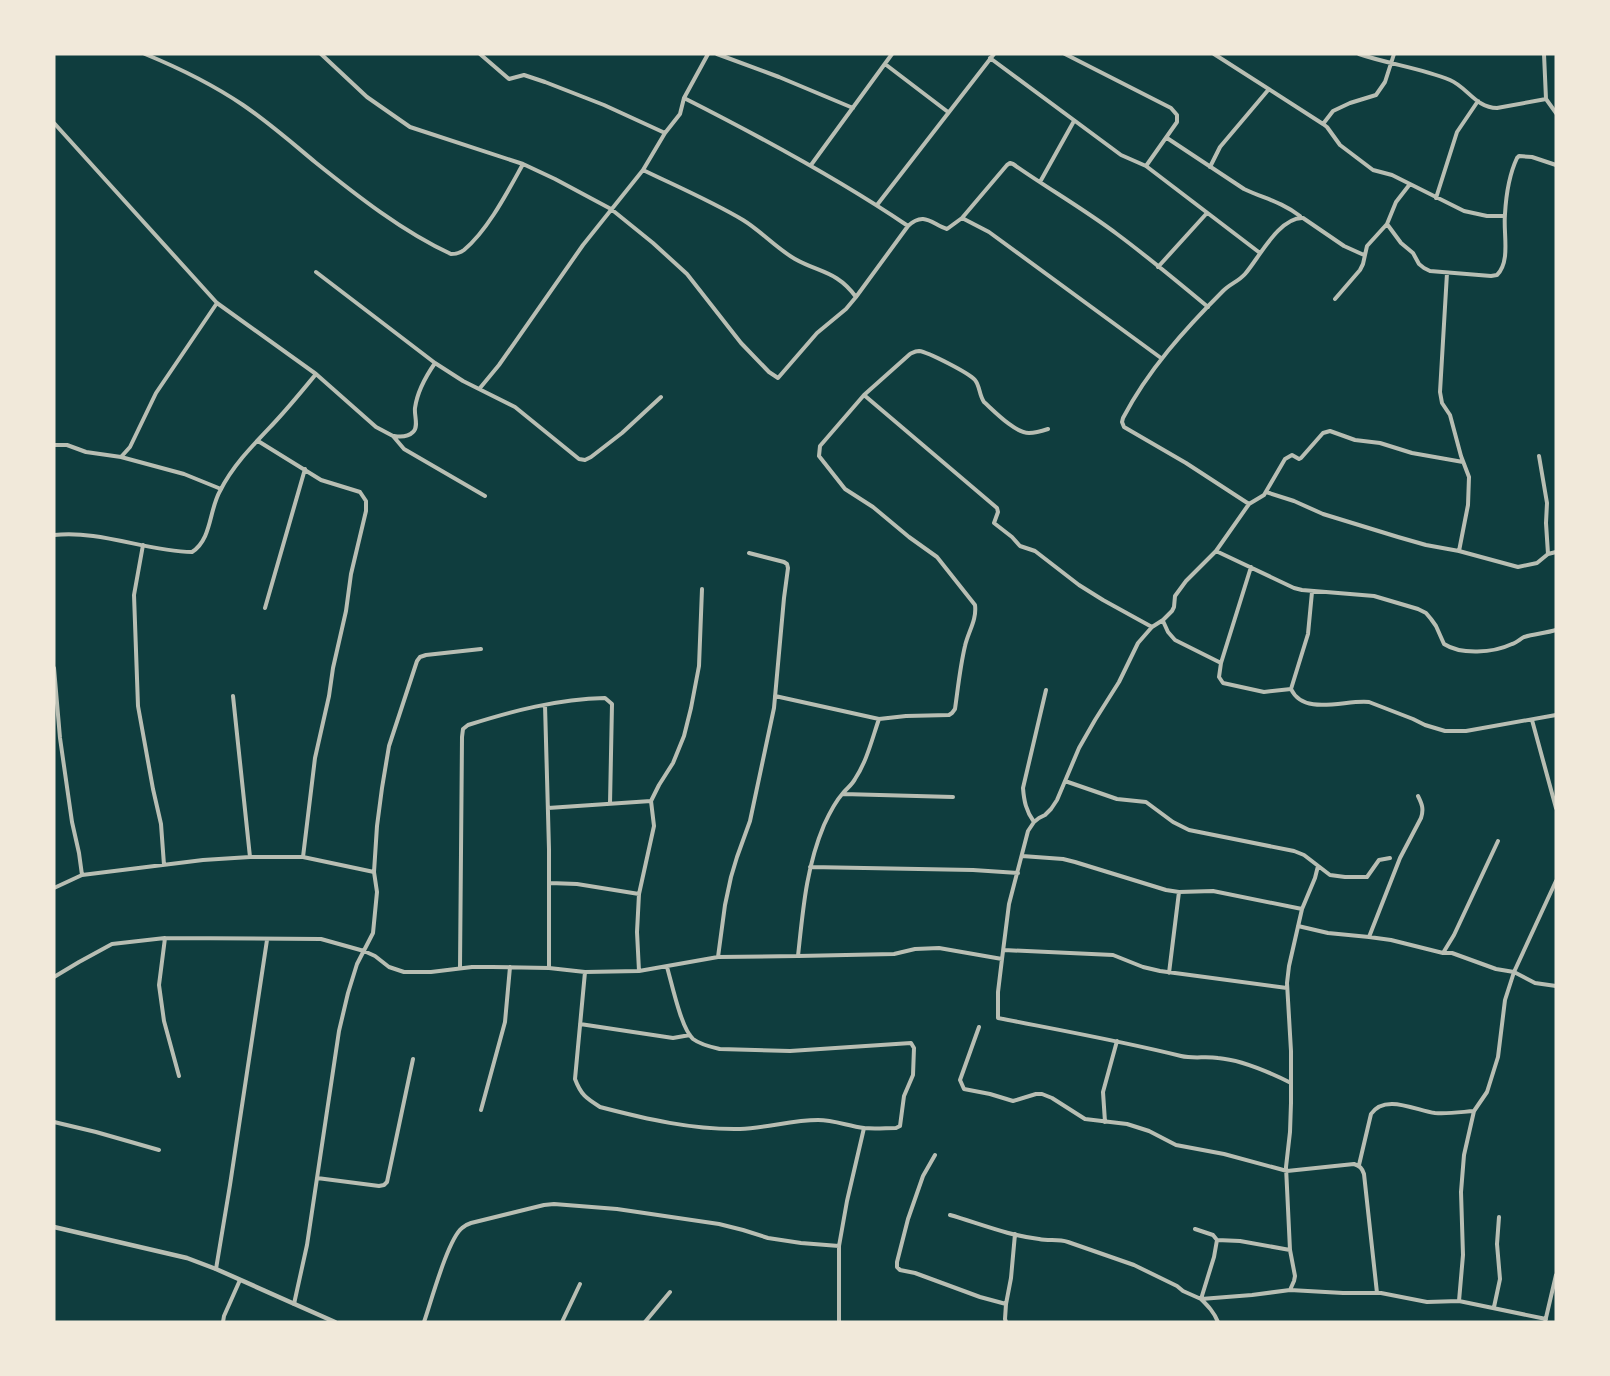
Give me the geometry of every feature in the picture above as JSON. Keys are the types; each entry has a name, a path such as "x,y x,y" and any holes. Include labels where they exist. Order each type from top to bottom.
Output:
{"street":[{"path":"145,54 208,84 243,105 411,234 451,254 463,251 482,229 509,190 523,164"},
{"path":"321,54 367,97 410,127 523,164 611,209 687,274 741,343 769,372 778,378 812,338 846,309 908,226 918,219 926,219 947,229 962,218 1010,163 1108,228 1208,307"},
{"path":"480,54 508,79 524,75 545,82 604,105 665,133"},
{"path":"480,388 499,365 583,245 643,170 665,133 680,114 684,98 708,54"},
{"path":"717,54 853,108"},
{"path":"811,165 892,54"},
{"path":"1065,54 1171,108 1177,115 1177,122 1146,166"},
{"path":"1214,54 1328,127 1340,146 1373,170 1389,174 1453,207 1472,214 1504,216"},
{"path":"1359,54 1449,80 1463,88 1483,106 1493,108 1546,99"},
{"path":"1323,124 1333,111 1376,95 1385,81 1394,54"},
{"path":"1544,54 1546,99 1556,112"},
{"path":"877,205 992,56 1074,121 1121,155 1146,166 1260,253"},
{"path":"885,64 948,112"},
{"path":"1210,167 1220,147 1269,89"},
{"path":"684,98 811,165 908,226"},
{"path":"1436,198 1457,132 1478,101"},
{"path":"1040,182 1074,121"},
{"path":"54,123 218,303 316,374 376,427 393,436 404,449 485,495"},
{"path":"1167,138 1244,189 1289,208 1344,246 1364,255"},
{"path":"1387,224 1401,243 1413,253 1419,264 1430,271 1497,275 1503,268 1504,216 1517,158 1519,156 1532,157 1556,165"},
{"path":"643,170 744,220 793,258 842,281 856,297"},
{"path":"1335,299 1360,270 1367,246 1387,224 1396,202 1410,184"},
{"path":"1158,267 1207,213"},
{"path":"1249,504 1186,463 1124,427 1122,422 1125,413 1161,358 1229,285 1242,277 1278,230 1300,217"},
{"path":"962,218 989,232 1161,358"},
{"path":"316,272 435,363 463,381 515,407 579,459 585,460 591,457 622,433 661,396"},
{"path":"1447,273 1440,392 1442,403 1450,415 1469,482 1468,505 1458,551"},
{"path":"121,457 130,447 156,393 218,303"},
{"path":"775,696 879,719 949,715 955,709 965,645 974,620 975,605 937,557 873,507 845,489 819,456 820,446 864,395 910,354 920,351 943,360 972,377 984,402 1015,428 1029,433 1048,429"},
{"path":"393,436 403,437 413,432 416,427 414,415 417,400 435,363"},
{"path":"54,535 87,535 183,552 192,552 199,548 211,522 221,489 237,464 316,374"},
{"path":"864,395 997,508 994,523 1020,546 1035,551 1079,585 1152,627"},
{"path":"1291,1083 1270,1073 1227,1059 1195,1058 998,1018 998,992 1009,904 1028,831 1034,822 1052,809 1079,748 1119,682 1138,643 1152,627 1172,611 1175,596 1186,581 1216,551 1249,504 1266,492 1285,459 1292,455 1301,458 1327,430 1355,440 1380,443 1412,453 1463,462"},
{"path":"258,441 321,480 360,492 366,501 366,511 333,668 330,696 315,758 303,857"},
{"path":"54,445 67,445 86,452 121,457 184,474 221,489"},
{"path":"1539,456 1547,502 1548,554"},
{"path":"266,608 305,469"},
{"path":"1266,492 1364,527 1426,545 1518,567 1537,563 1548,554 1556,552"},
{"path":"143,545 134,595 138,706 161,825 164,865"},
{"path":"1216,551 1294,588 1312,592 1374,596 1418,609 1431,619 1444,644 1460,651 1492,649 1512,644 1525,637 1556,630"},
{"path":"718,957 729,886 750,821 763,763 775,696 788,568 783,562 749,553"},
{"path":"1251,567 1221,663 1219,677 1223,683 1264,692 1291,689"},
{"path":"639,971 637,932 639,894 654,826 651,801 673,763 684,736 691,708 699,666 702,589"},
{"path":"1291,689 1308,634 1312,592"},
{"path":"1163,620 1168,632 1175,640 1221,663"},
{"path":"294,1304 305,1256 339,1031 357,964 373,933 377,892 374,872 389,746 420,657 481,649"},
{"path":"54,668 60,738 82,875"},
{"path":"1291,689 1295,695 1310,705 1369,702 1445,731 1466,730 1556,716"},
{"path":"1034,822 1028,814 1023,788 1046,690"},
{"path":"233,696 250,857"},
{"path":"460,968 463,729 486,720 545,705 579,699 605,698 612,704 610,804"},
{"path":"545,705 550,883 549,968"},
{"path":"798,956 810,867 825,824 861,769 879,719"},
{"path":"1532,720 1556,808"},
{"path":"1065,781 1118,799 1146,802 1173,822 1189,830 1294,851 1304,855 1330,875 1337,877 1364,878 1371,874 1379,860 1390,858"},
{"path":"843,794 953,797"},
{"path":"1369,937 1400,858 1421,818 1423,812 1418,795"},
{"path":"548,808 651,801"},
{"path":"1443,953 1498,841"},
{"path":"1022,856 1075,861 1166,890 1213,891 1302,909"},
{"path":"54,888 82,875 203,860 250,857 303,857 374,872"},
{"path":"1290,1290 1295,1276 1290,1250 1287,1171 1291,1083 1287,988 1289,966 1302,909 1318,866"},
{"path":"810,867 1018,873"},
{"path":"1459,1301 1463,1255 1461,1174 1474,1111 1487,1092 1498,1057 1505,1000 1514,972 1556,881"},
{"path":"550,883 577,884 639,894"},
{"path":"1169,973 1179,892"},
{"path":"1298,926 1328,933 1391,940 1443,953 1452,953 1496,969 1514,972 1534,983 1556,986"},
{"path":"54,977 112,945 165,938 321,939 364,951 389,967 404,972 510,967 585,972 639,971 718,957 894,954 915,949 939,948 1002,959"},
{"path":"165,938 159,985 164,1022 179,1076"},
{"path":"216,1269 267,940"},
{"path":"1004,950 1113,956 1143,967 1169,973 1287,988"},
{"path":"481,1110 505,1023 510,967"},
{"path":"585,972 575,1079 579,1092 600,1107 686,1126 712,1129 761,1128 820,1120 864,1128 900,1126 904,1096 914,1072 914,1048 911,1043 771,1051 720,1049 700,1043 690,1035 685,1027 667,967"},
{"path":"580,1024 673,1038 690,1035"},
{"path":"979,1027 960,1080 964,1089 1013,1101 1042,1094 1085,1119 1127,1124 1149,1131 1176,1145 1224,1154 1287,1171 1359,1165 1364,1174 1377,1293"},
{"path":"1105,1122 1103,1092 1117,1041"},
{"path":"317,1178 379,1186 387,1182 413,1059"},
{"path":"1359,1165 1374,1109 1392,1104 1434,1113 1474,1111"},
{"path":"54,1122 159,1150"},
{"path":"839,1322 839,1246 864,1128"},
{"path":"935,1155 923,1176 908,1219 897,1267 980,1298 1006,1304"},
{"path":"424,1322 448,1253 463,1227 544,1204 617,1209 719,1224 768,1238 839,1246"},
{"path":"950,1215 1015,1234 1040,1239 1057,1239 1104,1254 1134,1265 1201,1299 1290,1290 1377,1293 1427,1302 1459,1301 1546,1320 1556,1275"},
{"path":"1494,1307 1500,1279 1497,1244 1498,1218"},
{"path":"54,1227 187,1258 335,1322"},
{"path":"1195,1229 1213,1235 1217,1240 1201,1299"},
{"path":"1006,1322 1006,1304 1015,1234"},
{"path":"1217,1240 1240,1241 1290,1250"},
{"path":"223,1322 240,1280"},
{"path":"562,1322 580,1284"},
{"path":"645,1322 670,1292"},
{"path":"1201,1299 1211,1308 1218,1322"}]}
